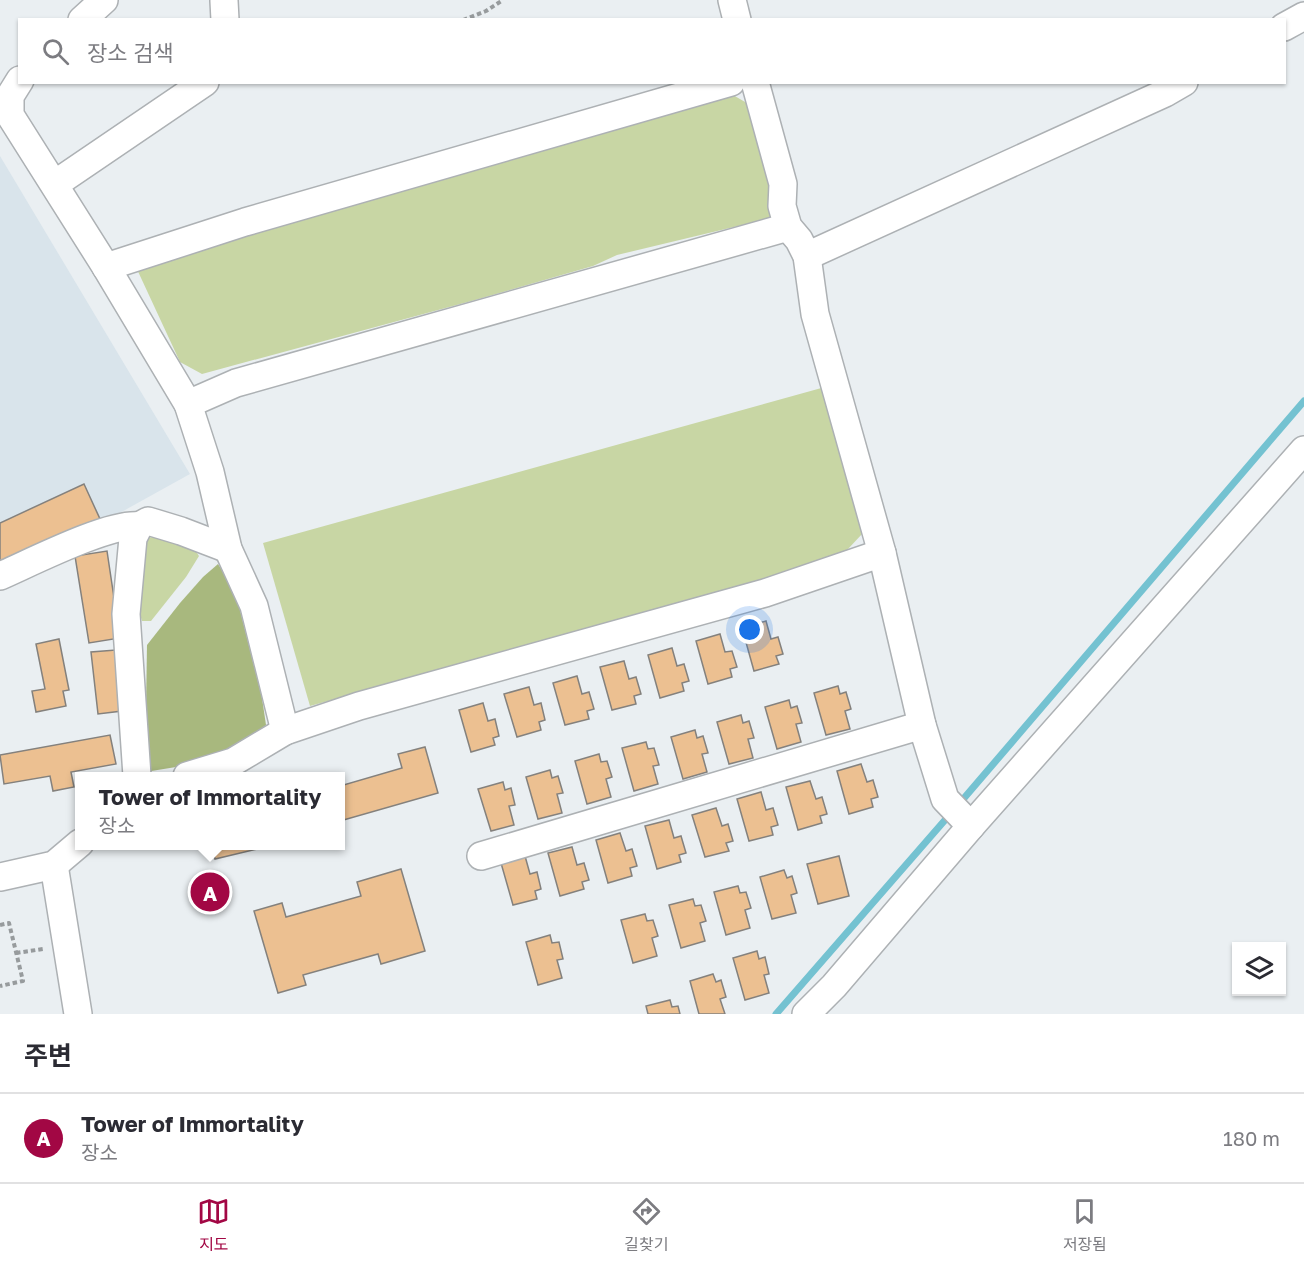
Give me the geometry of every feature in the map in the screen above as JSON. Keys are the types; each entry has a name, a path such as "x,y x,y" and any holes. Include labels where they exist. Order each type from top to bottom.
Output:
{"street":[{"path":"84,18 104,0"},
{"path":"732,0 736,18"},
{"path":"1286,26 1304,16"},
{"path":"18,83 10,96 10,115 55,184 188,404 210,472 228,549 254,606 285,730"},
{"path":"55,184 202,84"},
{"path":"106,267 245,222 724,84"},
{"path":"756,84 783,184 782,206 788,227 799,240 807,256 815,314 882,553 922,725 945,800 968,823"},
{"path":"807,256 1181,84"},
{"path":"188,404 236,383 788,227"},
{"path":"806,1014 834,986 968,823 1304,450"},
{"path":"137,772 126,614 133,538 139,526 148,521 228,549"},
{"path":"0,576 106,531 130,525 139,526"},
{"path":"202,772 233,762 285,730 359,706 765,593 882,553"},
{"path":"481,856 922,725"},
{"path":"0,877 54,865 75,847"},
{"path":"54,865 78,1014"}],"path":[{"path":"468,18 486,11 503,0"},
{"path":"0,925 9,923 23,981 0,986"}],"shaded area":[{"path":"0,156 190,474 107,520 0,569"}],"green space":[{"path":"733,95 752,106 776,217 617,255 593,266 475,300 202,374 180,362 135,265"},
{"path":"825,387 863,533 848,549 828,562 310,706 263,543"},
{"path":"164,536 191,544 199,556 186,577 151,621 142,621 138,608 144,538"},
{"path":"218,564 235,590 262,698 266,725 245,744 201,763 145,772 147,645 180,603"}],"building":[{"path":"84,484 100,519 0,565 0,523"},
{"path":"107,551 120,638 89,643 75,556"},
{"path":"766,621 771,639 778,637 783,654 776,656 779,664 754,671 742,628"},
{"path":"720,634 725,652 732,651 737,667 730,669 732,677 708,684 696,641"},
{"path":"59,639 69,690 63,691 66,706 36,712 32,691 45,689 36,644"},
{"path":"672,648 677,666 684,664 689,681 682,683 684,691 660,698 648,655"},
{"path":"116,650 122,711 98,714 91,652"},
{"path":"624,661 629,679 636,677 641,694 634,696 636,704 612,710 600,667"},
{"path":"577,676 582,694 589,692 594,709 587,711 589,719 565,725 553,683"},
{"path":"838,686 840,694 846,692 851,709 845,711 850,729 826,735 814,693"},
{"path":"529,687 534,705 541,703 545,720 539,722 541,730 517,737 504,694"},
{"path":"789,700 791,708 797,706 802,723 796,724 801,742 777,749 765,707"},
{"path":"483,703 488,721 495,719 499,736 493,738 495,745 471,752 459,710"},
{"path":"741,715 743,723 749,721 754,738 748,739 753,758 729,764 717,722"},
{"path":"695,730 697,738 703,736 708,753 702,754 707,772 683,779 671,737"},
{"path":"110,735 116,764 71,772 74,787 53,791 50,776 4,784 0,755"},
{"path":"646,742 648,749 654,748 659,765 653,766 658,784 634,791 622,748"},
{"path":"425,747 438,793 345,820 345,785 402,768 398,754"},
{"path":"599,754 601,762 607,761 612,777 606,779 611,797 587,804 575,761"},
{"path":"861,764 867,782 873,780 878,797 871,799 873,807 849,814 837,771"},
{"path":"550,770 552,778 558,776 563,793 557,794 562,813 538,819 526,777"},
{"path":"810,781 816,799 822,797 827,814 820,816 822,823 798,830 786,787"},
{"path":"503,782 505,790 511,788 515,805 509,806 514,825 491,831 478,789"},
{"path":"761,792 766,810 773,808 778,825 771,827 773,835 749,841 737,799"},
{"path":"716,808 722,826 728,824 733,841 726,843 729,851 705,857 692,815"},
{"path":"669,820 674,838 681,836 686,853 679,855 681,862 657,869 645,826"},
{"path":"620,833 626,851 632,849 637,866 630,868 632,876 608,883 596,840"},
{"path":"572,847 577,865 584,863 589,880 582,882 584,889 560,896 548,853"},
{"path":"213,850 253,850 215,859"},
{"path":"525,856 530,874 537,872 541,889 535,891 537,899 513,905 501,863"},
{"path":"839,856 849,896 818,904 807,864"},
{"path":"401,869 425,951 381,964 378,954 303,975 306,985 278,993 254,911 282,903 286,917 361,896 357,882"},
{"path":"784,870 787,878 792,876 797,893 791,895 796,913 772,919 760,877"},
{"path":"738,886 740,893 746,892 751,908 745,910 750,928 726,935 714,892"},
{"path":"693,899 695,906 701,905 706,921 700,923 705,941 681,948 669,905"},
{"path":"645,914 647,921 653,920 658,936 652,938 657,956 633,963 621,920"},
{"path":"550,935 552,943 559,942 563,959 557,960 562,978 538,985 526,942"},
{"path":"757,951 759,959 765,957 769,974 764,975 769,993 745,1000 733,958"},
{"path":"713,974 716,982 721,980 726,997 720,999 725,1014 699,1014 690,981"},
{"path":"670,1000 672,1007 678,1006 680,1014 648,1014 646,1006"}],"waterway":[{"path":"959,804 1304,401"},
{"path":"776,1014 952,812"}],"place":[{"name":"Tower of Immortality","path":"210,892"}]}
